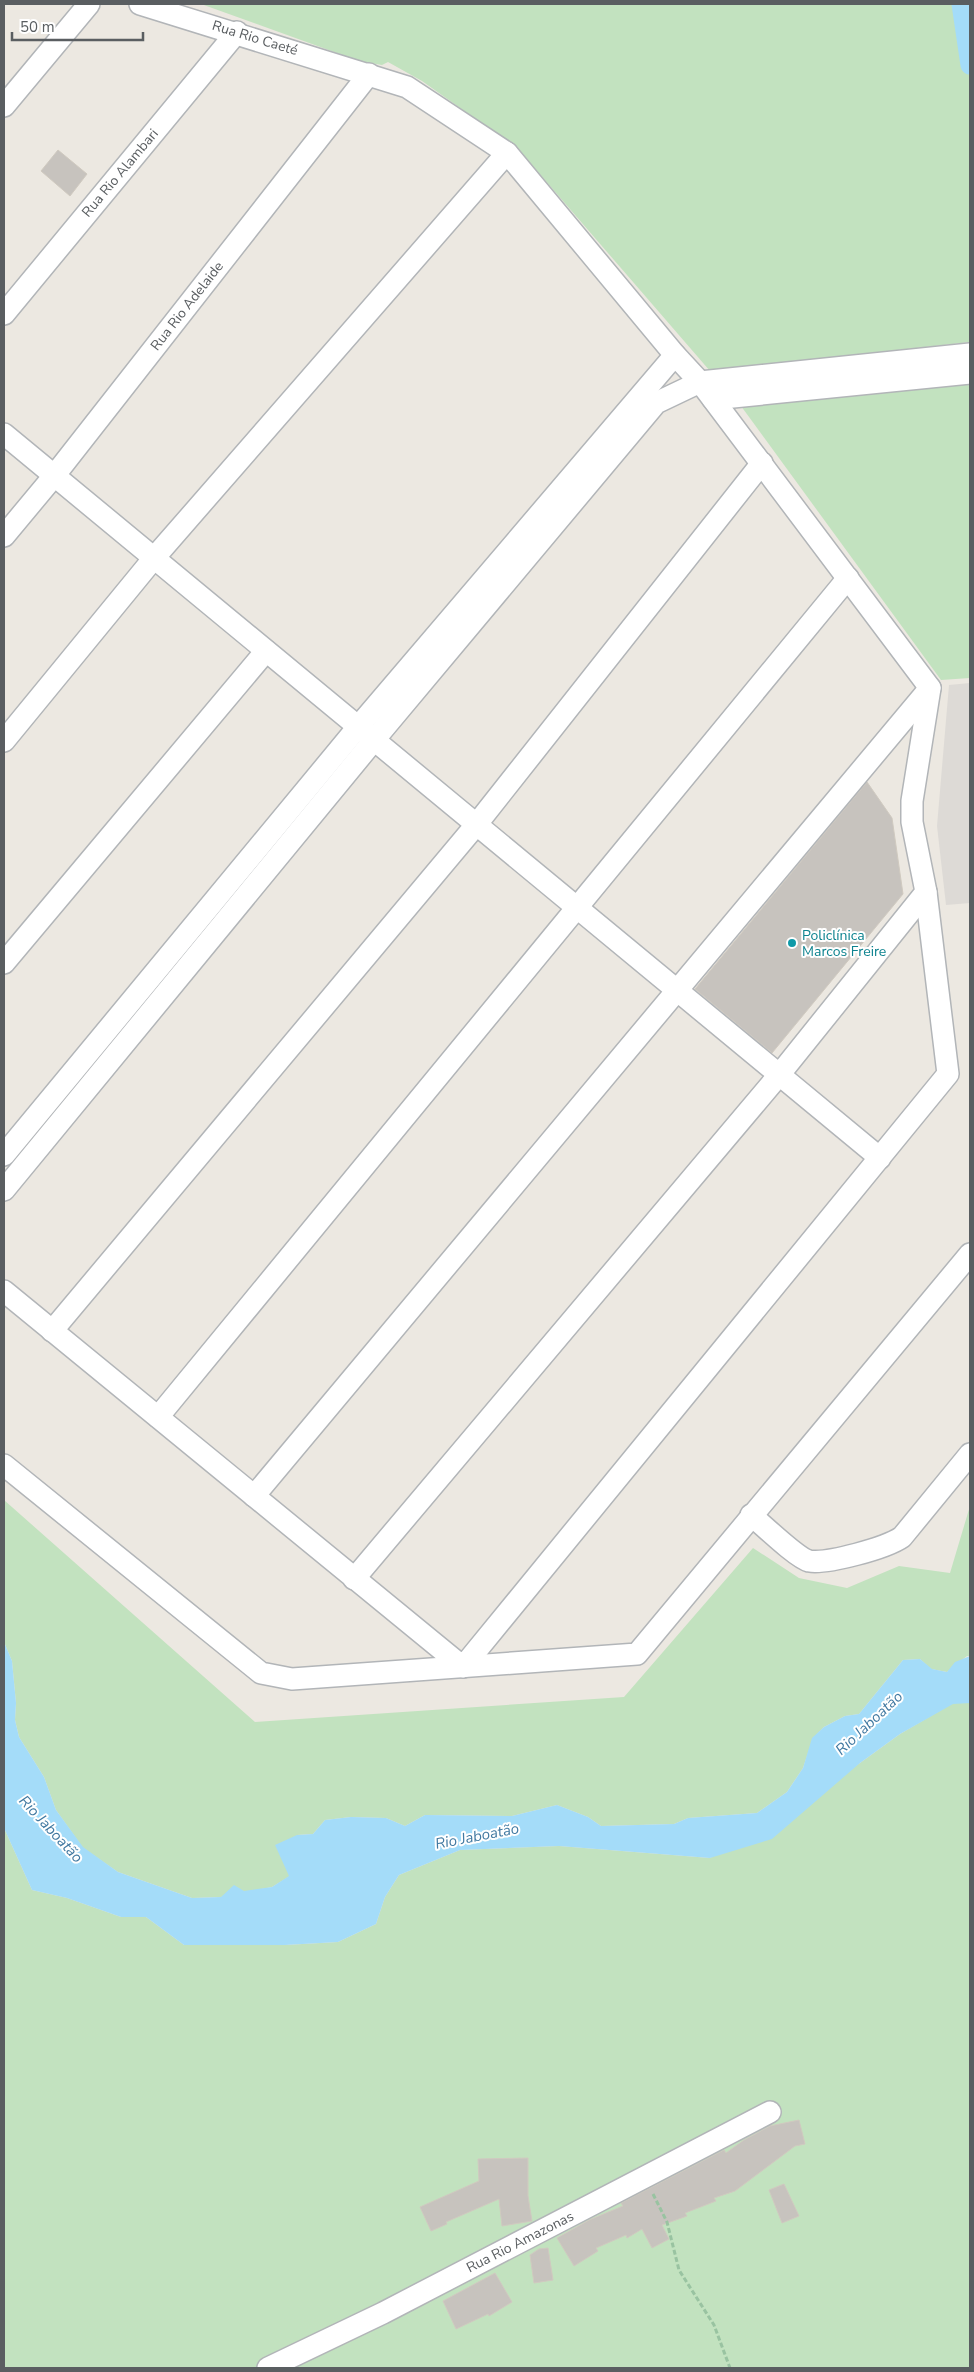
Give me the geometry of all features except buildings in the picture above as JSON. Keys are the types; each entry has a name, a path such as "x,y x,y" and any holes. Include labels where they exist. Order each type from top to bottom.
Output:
{"street":[{"path":"4,106 89,4"},
{"name":"Rua Rio Caeté","path":"140,4 237,32 407,87 507,153 674,355 714,399 930,688"},
{"name":"Rua Rio Alambari","path":"4,314 237,32"},
{"name":"Rua Rio Adelaide","path":"4,536 54,476 368,74"},
{"path":"4,741 154,558 507,153"},
{"path":"4,1155 366,734 656,403 700,382 970,354"},
{"path":"4,1190 366,734 674,355"},
{"path":"714,399 970,373"},
{"path":"4,434 880,1158"},
{"path":"52,1331 476,825 762,463"},
{"path":"158,1417 848,578"},
{"path":"4,963 266,651"},
{"path":"463,1668 948,1074 926,892 912,822 912,801 930,688"},
{"path":"254,1496 930,688"},
{"path":"354,1579 780,1075 926,892"},
{"path":"4,1464 260,1673 292,1679 637,1654 970,1254"},
{"path":"4,1291 463,1668"},
{"path":"752,1515 808,1561 825,1560 891,1545 902,1537 970,1454"},
{"name":"Rua Rio Amazonas","path":"268,2368 383,2313 770,2112"}],"path":[{"path":"644,2179 667,2222 679,2270 714,2325 730,2368"}],"shaded area":[{"path":"970,683 970,903 946,905 937,826 949,685"}],"green space":[{"path":"201,4 970,4 970,342 710,371 518,149 422,81 388,62 382,65 359,61"},
{"path":"970,382 970,678 941,680 741,406"},
{"path":"4,1500 255,1722 624,1697 753,1548 799,1578 847,1588 899,1566 950,1573 970,1506 970,1656 967,1656 947,1672 931,1669 920,1659 903,1660 859,1714 845,1716 824,1727 813,1738 803,1768 787,1792 757,1813 688,1818 674,1824 601,1826 588,1817 557,1805 512,1816 425,1815 405,1826 386,1818 351,1817 325,1820 313,1834 297,1835 290,1876 272,1887 221,1897 192,1898 118,1872 83,1848 56,1810 44,1777 19,1737 15,1720 16,1703 12,1661 4,1642"},
{"path":"953,1703 970,1703 970,2368 4,2368 4,1828 32,1890 67,1898 121,1917 146,1917 184,1945 285,1945 338,1942 376,1924 385,1897 399,1875 460,1850 559,1846 710,1858 860,1763 900,1734"}],"water":[{"name":"Rio Jaboatão","path":"4,1642 12,1661 16,1703 15,1720 19,1737 44,1777 56,1810 83,1847 118,1872 192,1898 221,1897 234,1885 244,1891 272,1887 289,1876 275,1845 297,1835 313,1834 325,1820 351,1817 386,1818 405,1826 425,1815 512,1816 557,1805 588,1817 601,1826 674,1824 688,1818 757,1813 787,1792 803,1768 812,1738 824,1727 845,1716 859,1714 903,1660 920,1659 932,1669 947,1672 955,1662 970,1656 970,1703 953,1704 900,1734 860,1763 772,1839 710,1858 559,1846 460,1850 399,1875 385,1897 376,1924 338,1942 285,1945 184,1945 146,1917 121,1917 67,1898 32,1890 4,1828"}],"waterway":[{"path":"961,4 970,65"}],"place":[{"name":"Policlínica Marcos Freire","path":"792,943"}]}
